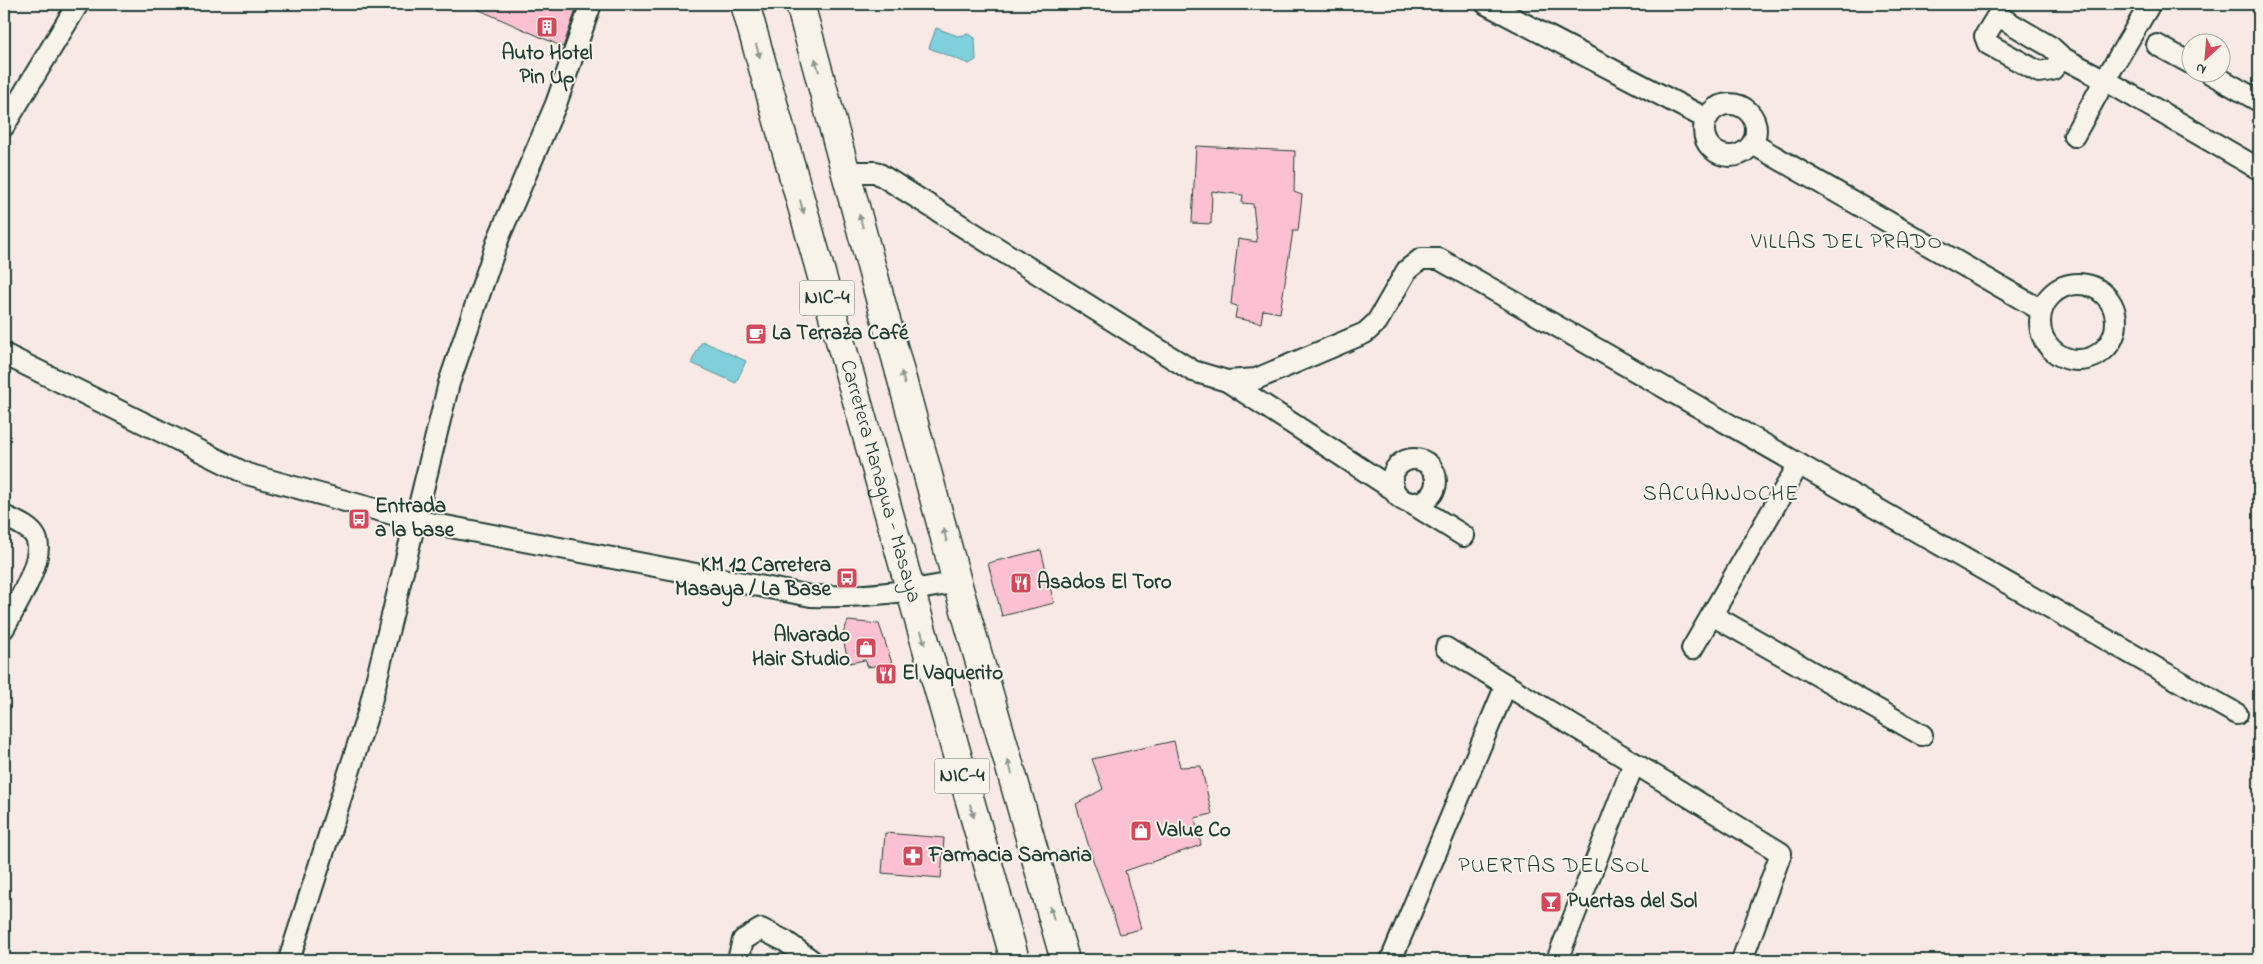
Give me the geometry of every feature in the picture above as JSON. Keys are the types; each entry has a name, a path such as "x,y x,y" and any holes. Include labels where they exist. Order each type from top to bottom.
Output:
{"highway":[{"name":"Carretera Managua - Masaya","path":"745,4 1014,960"},
{"name":"NIC-4","path":"800,4 848,172 958,582 1065,960"}],"street":[{"path":"4,126 78,4"},
{"path":"289,960 369,710 449,383 499,237 556,104 591,4"},
{"path":"1486,4 1707,119"},
{"path":"2074,136 2150,4"},
{"path":"2157,45 2180,58"},
{"path":"2063,58 2105,80 2259,169"},
{"path":"2226,82 2259,100"},
{"path":"1734,104 1742,107 1749,112 1756,127 1753,144 1740,154 1731,156 1714,151 1705,136 1707,119 1718,107 1734,104"},
{"path":"1753,144 2041,310"},
{"path":"848,172 876,172 1193,370 1226,381 1394,490 1405,501 1464,536"},
{"path":"1226,381 1256,379 1365,333 1378,322 1407,270 1421,259 1439,259 2237,714"},
{"path":"4,354 246,474 414,520 811,596 851,597 909,591 958,582"},
{"path":"1394,490 1393,476 1401,464 1415,459 1429,465 1436,477 1434,490 1425,500 1411,503"},
{"path":"1692,649 1799,464"},
{"path":"4,516 22,525 36,537 38,552 26,586 4,628"},
{"path":"1712,615 1922,735"},
{"path":"1446,648 1781,853 1742,960"},
{"path":"1391,960 1506,685"},
{"path":"1557,960 1634,763"},
{"path":"738,960 743,940 761,929 785,941 811,960"}],"water":[{"path":"936,28 958,36 968,34 975,38 976,60 969,64 929,48"},
{"path":"702,341 746,361 736,383 691,363"}],"building":[{"name":"Auto Hotel Pin Up","path":"466,4 578,4 563,47"},
{"path":"1196,146 1295,151 1294,192 1302,195 1298,231 1293,231 1280,313 1263,310 1261,323 1235,318 1237,306 1231,304 1238,239 1257,242 1253,204 1242,203 1243,195 1212,191 1211,224 1192,223"},
{"name":"Asados El Toro","path":"1041,550 1054,603 1002,616 988,563"},
{"name":"Alvarado Hair Studio","path":"848,621 879,624 892,663 868,667 865,660 849,663 842,636"},
{"name":"Value Co","path":"1174,741 1180,767 1201,766 1212,814 1195,818 1201,845 1125,871 1141,929 1120,934 1093,860 1076,804 1103,789 1092,759"},
{"name":"Farmacia Samaria","path":"885,833 944,838 941,878 882,873"}],"place":[{"name":"Auto Hotel Pin Up","path":"547,27"},
{"name":"La Terraza Café","path":"756,334"},
{"name":"Entrada a la base","path":"359,519"},
{"name":"KM 12 Carretera Masaya / La Base","path":"847,578"},
{"name":"Asados El Toro","path":"1021,583"},
{"name":"Alvarado Hair Studio","path":"866,648"},
{"name":"El Vaquerito","path":"886,674"},
{"name":"Value Co","path":"1141,831"},
{"name":"Farmacia Samaria","path":"913,856"},
{"name":"Puertas del Sol","path":"1551,902"}],"district":[{"name":"VILLAS DEL PRADO","path":"1847,243"},
{"name":"SACUANJOCHE","path":"1721,495"},
{"name":"PUERTAS DEL SOL","path":"1554,867"}]}
